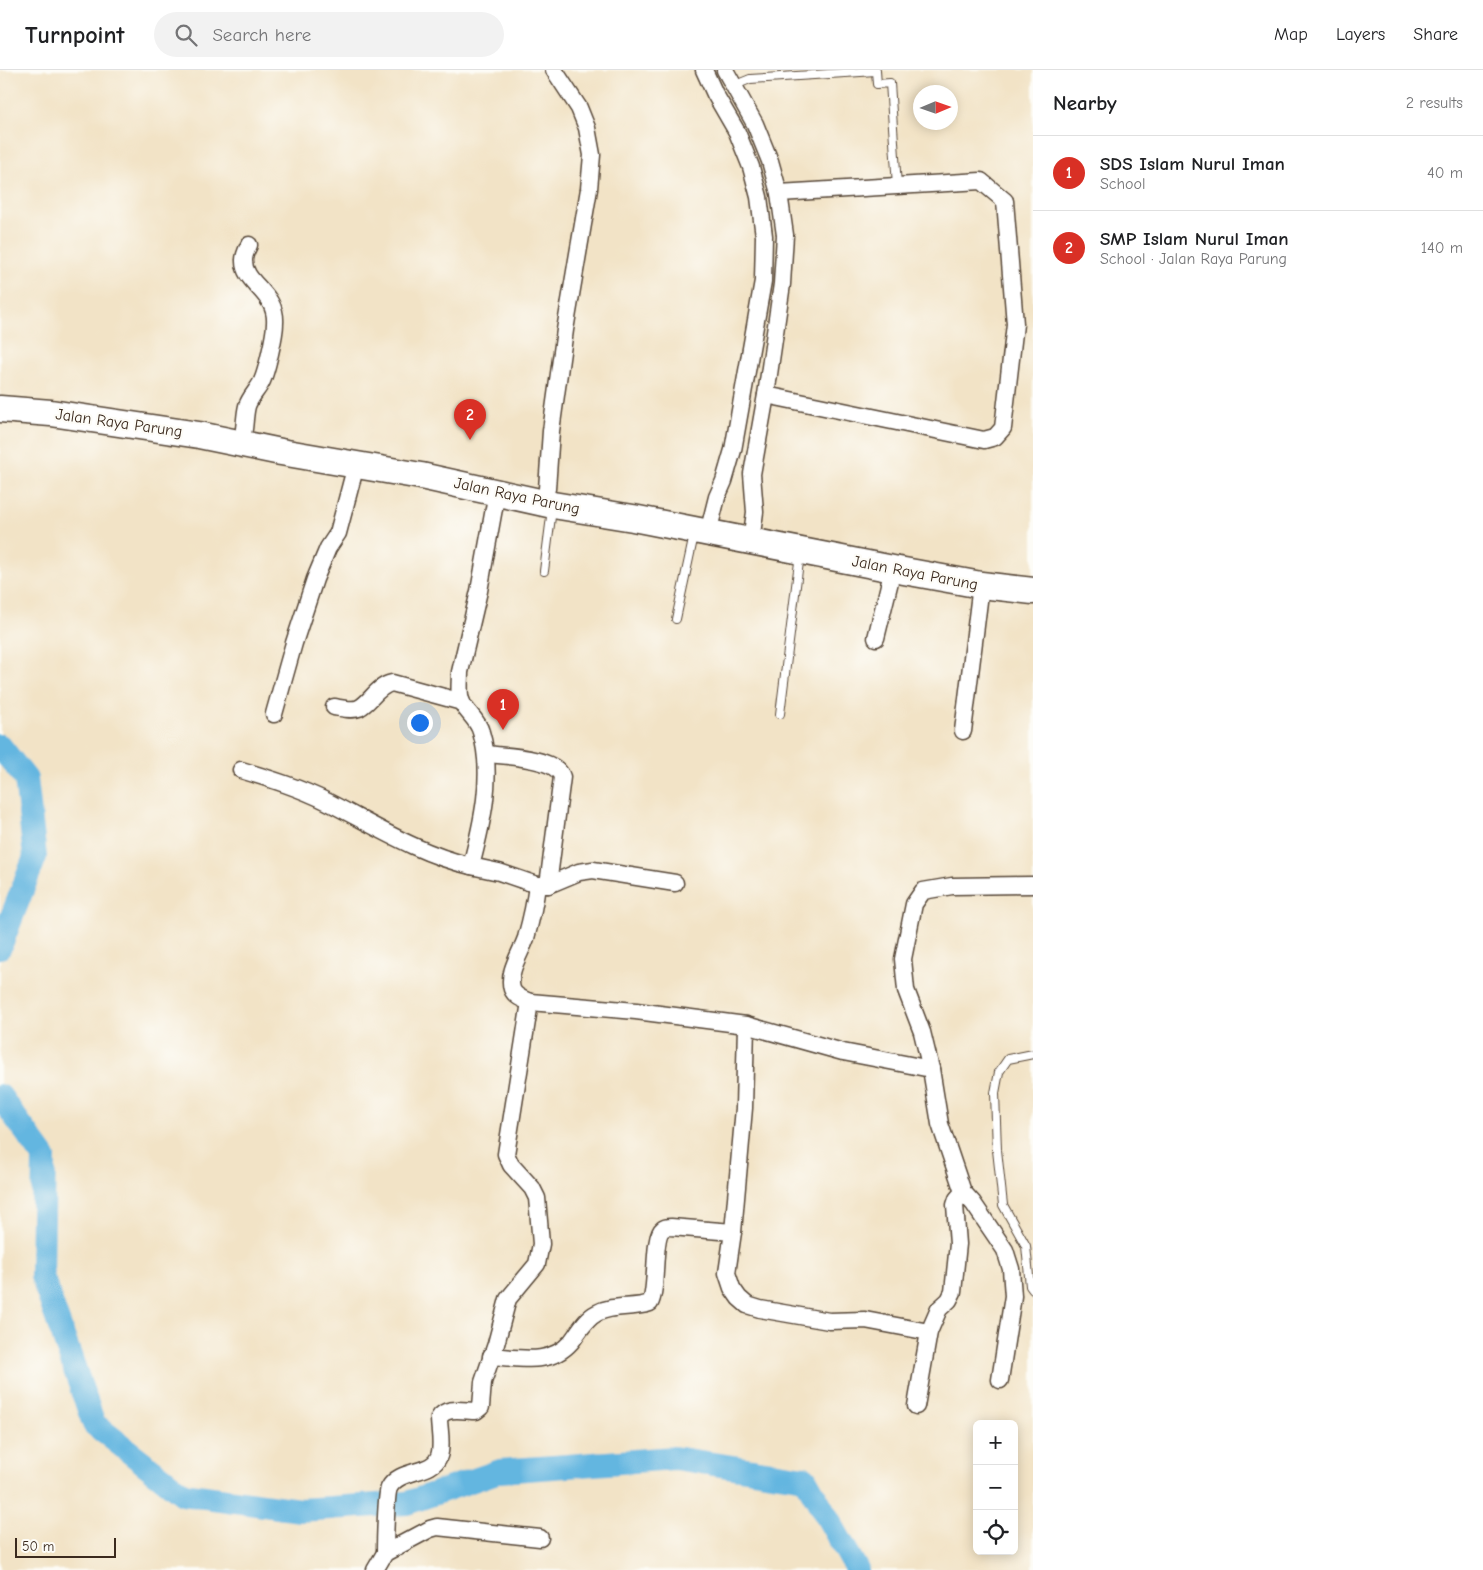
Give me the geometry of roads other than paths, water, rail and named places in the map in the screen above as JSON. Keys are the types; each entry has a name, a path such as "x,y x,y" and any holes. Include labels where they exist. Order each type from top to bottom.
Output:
{"highway":[{"name":"Jalan Raya Parung","path":"0,396 45,398 164,414 244,429 319,451 356,465 421,476 496,492 550,497"},
{"name":"Jalan Raya Parung","path":"0,408 51,413 319,451 704,527 1033,575"},
{"name":"Jalan Raya Parung","path":"753,534 800,551 981,585 1033,591"}],"street":[{"path":"550,497 551,431 565,330 589,189 592,155 587,128 579,108 554,70"},
{"path":"725,70 755,124 770,161 785,235 782,284 766,395 754,454 752,474 755,512 753,534"},
{"path":"704,527 724,481 733,450 763,281 764,236 759,197 751,167 737,132 715,94 708,72"},
{"path":"766,395 984,440 996,438 1003,428 1015,324 1005,201 981,181 778,193"},
{"path":"764,236 785,235"},
{"path":"244,429 247,406 252,394 261,383 266,369 276,324 269,298 249,277 244,260 249,245"},
{"path":"733,450 754,454"},
{"path":"274,714 315,579 328,548 338,533 356,465"},
{"path":"724,481 752,486"},
{"path":"472,866 485,802 486,754 478,723 462,702 459,686 460,672 479,591 496,492"},
{"path":"876,638 893,569"},
{"path":"963,731 981,585"},
{"path":"334,707 359,708 385,685 392,683 462,702"},
{"path":"486,754 530,759 550,765 560,772 562,776 543,885 534,905 525,939 513,970 511,982 514,994 518,997 530,1002 636,1011 746,1025 825,1048 932,1069"},
{"path":"241,770 288,785 328,802 366,823 446,860 499,872 543,885 579,872 593,870 675,883"},
{"path":"1000,1380 1013,1296 1011,1269 1005,1250 963,1192 940,1124 932,1069 922,1032 906,990 902,959 914,904 924,890 952,886 1033,885"},
{"path":"376,1570 385,1548 389,1489 398,1478 431,1466 437,1461 440,1454 439,1418 442,1413 448,1410 476,1411 481,1406 483,1382 508,1299 537,1264 541,1244 537,1198 532,1188 511,1165 506,1154 530,1002"},
{"path":"746,1025 744,1108 734,1232 727,1273 732,1288 747,1305 760,1309 829,1321 865,1320 929,1332"},
{"path":"916,1406 929,1332 939,1309 949,1300 953,1292 958,1244 955,1206 957,1199 963,1192"},
{"path":"491,1356 534,1359 552,1356 563,1350 588,1319 596,1313 617,1307 650,1303 654,1291 654,1268 660,1232 665,1228 734,1232"},
{"path":"385,1548 430,1529 438,1528 540,1538"}],"lane":[{"path":"733,86 750,79 876,71 877,84 890,83 897,186"},
{"path":"544,571 550,497"},
{"path":"676,619 704,527"},
{"path":"780,714 800,551"},
{"path":"1033,1054 1008,1059 999,1072 995,1093 997,1150 1002,1205 1026,1246 1030,1286 1033,1290"}],"waterway":[{"path":"0,746 26,779 35,857 0,947"},
{"path":"0,1096 44,1157 42,1276 94,1424 183,1494 300,1510 407,1503 500,1471 674,1458 805,1478 857,1570"}],"place":[{"name":"SMP Islam Nurul Iman","path":"470,440"},
{"name":"SDS Islam Nurul Iman","path":"503,730"}]}
